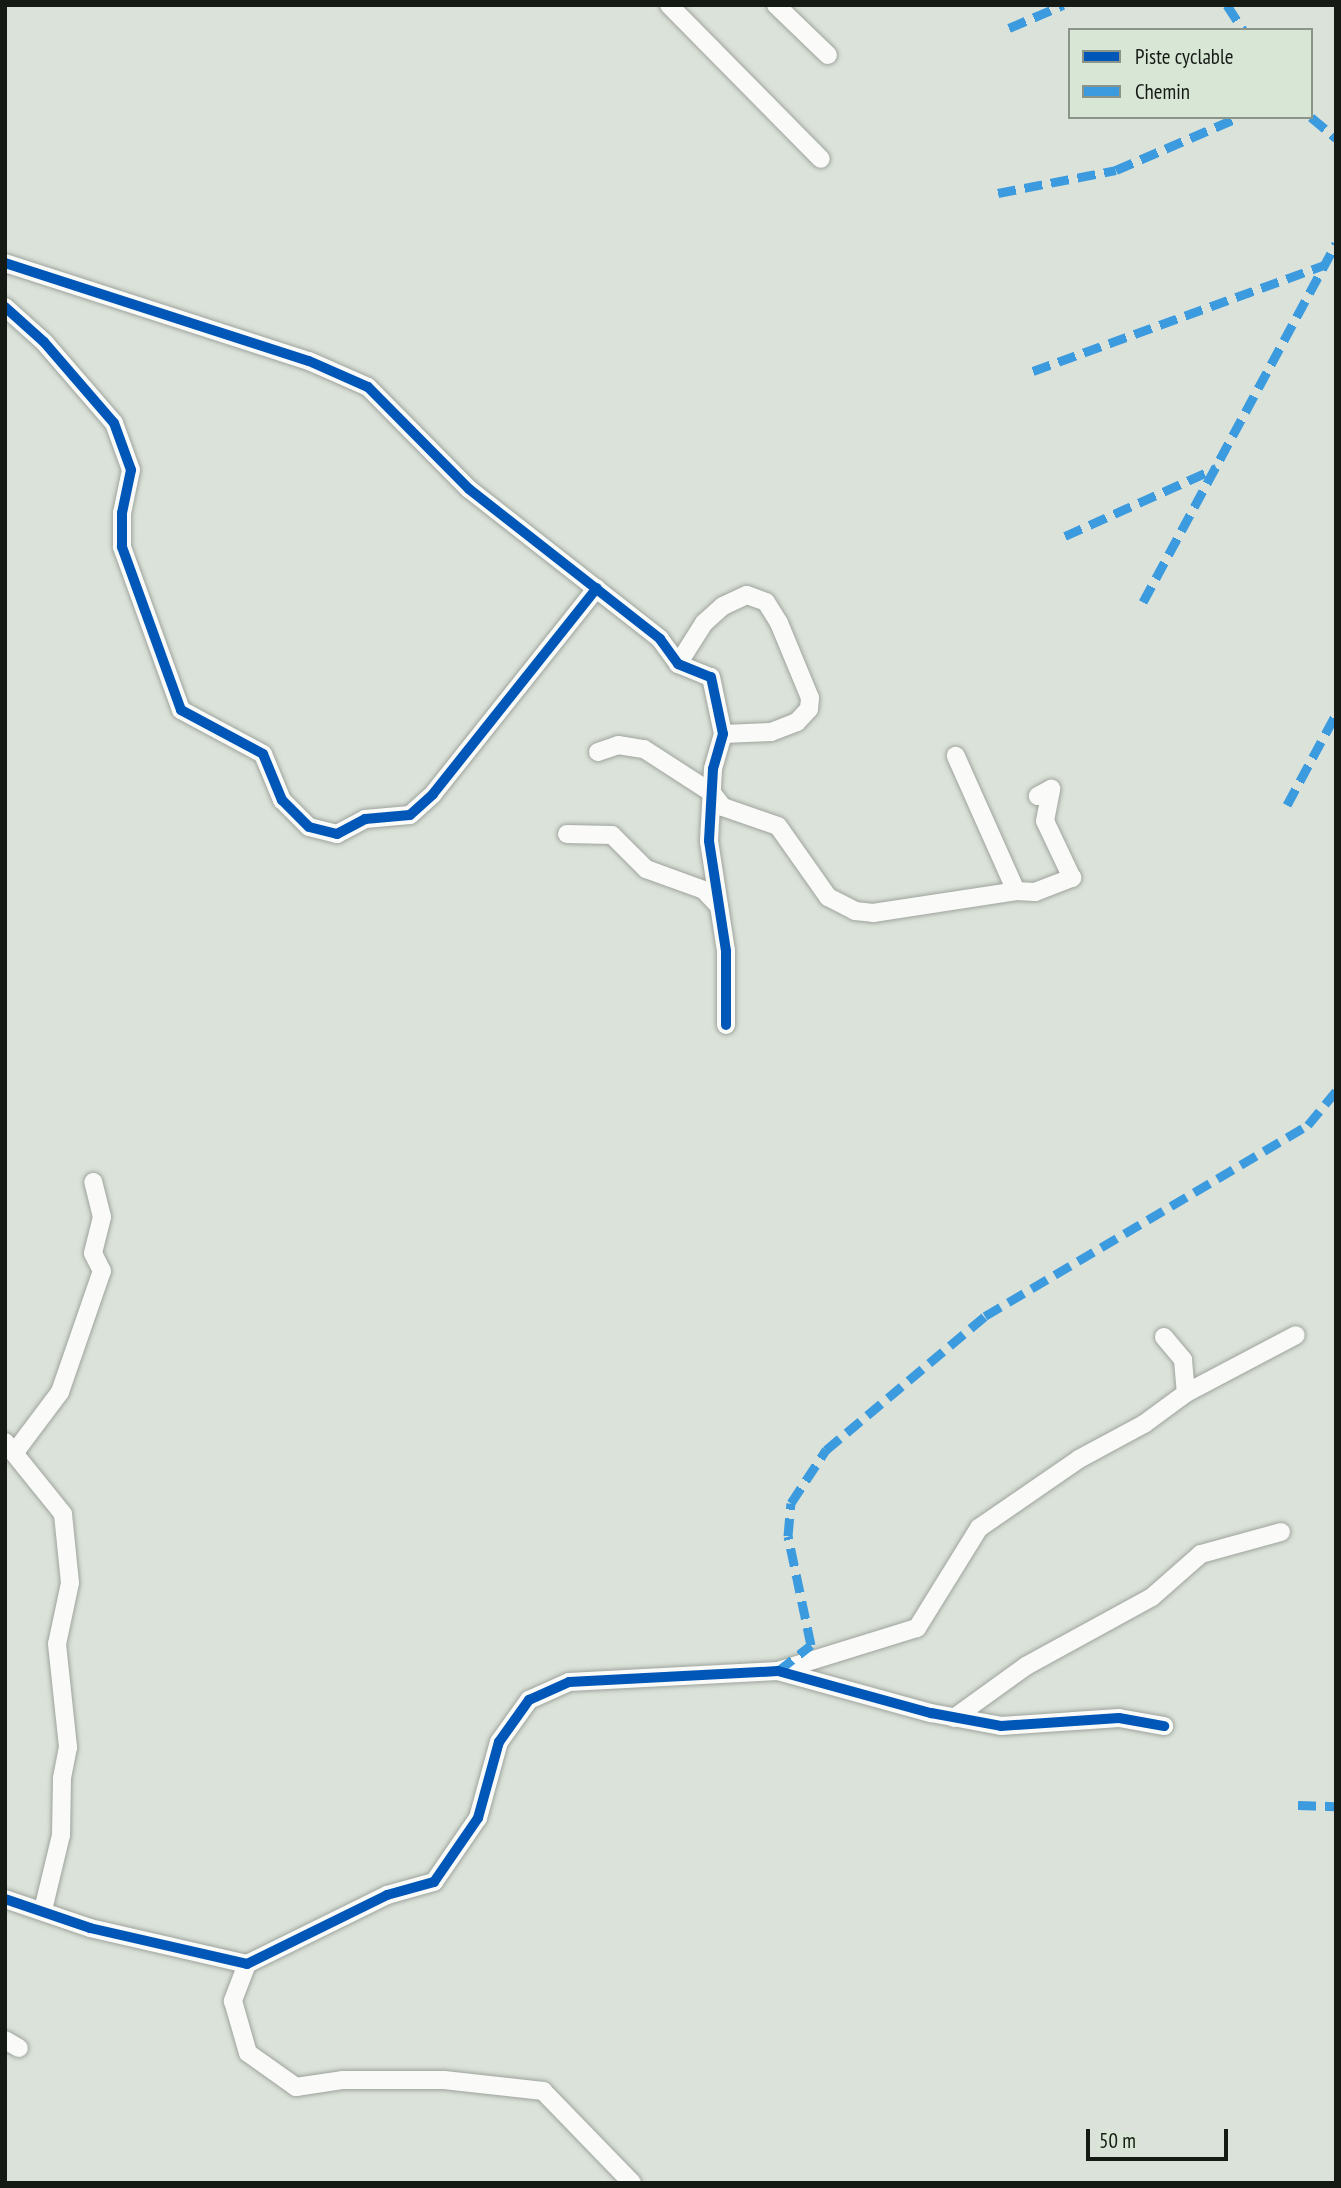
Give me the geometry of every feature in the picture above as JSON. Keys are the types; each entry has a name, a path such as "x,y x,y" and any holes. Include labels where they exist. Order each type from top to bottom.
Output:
{"street":[{"path":"669,5 821,159"},
{"path":"776,5 828,55"},
{"path":"5,263 343,373 368,387 469,489 660,639 678,664 711,677 723,734 712,769 709,841 726,951 726,1025"},
{"path":"5,307 44,342 114,423 131,470 122,513 122,547 181,710 263,754 282,800 309,827 337,834 365,819 410,815 597,588"},
{"path":"678,664 689,640 704,622 723,606 747,595 765,602 779,623 810,698 809,709 797,722 771,732 723,734"},
{"path":"598,752 618,746 644,749 712,793 723,807 778,826 801,854 814,882 828,897 855,911 917,908 1016,891 1035,892 1072,878 1045,821 1051,789 1038,796"},
{"path":"956,756 1016,891"},
{"path":"567,834 612,835 646,869 704,890 719,906"},
{"path":"43,1910 61,1835 62,1778 68,1747 57,1644 70,1583 63,1514 10,1447 60,1392 102,1271 93,1253 102,1217 93,1182"},
{"path":"5,1899 90,1928 247,1964 387,1895 434,1882 478,1818 499,1742 530,1700 569,1682 778,1671 917,1628 979,1528 1079,1459 1144,1424 1186,1393 1296,1335"},
{"path":"1164,1336 1183,1360 1186,1393"},
{"path":"954,1718 1026,1666 1152,1597 1201,1554 1281,1532"},
{"path":"778,1671 954,1718 1001,1726 1119,1718 1164,1726"},
{"path":"247,1964 233,2001 248,2053 296,2087 343,2080 443,2080 542,2091 632,2183"}],"marked path":[{"path":"1009,28 1063,5"},
{"path":"1227,5 1242,28"},
{"path":"998,193 1116,170 1234,119"},
{"path":"1313,119 1336,138"},
{"path":"1143,602 1336,244"},
{"path":"1033,371 1325,265"},
{"path":"1065,536 1216,468"},
{"path":"1287,805 1336,714"},
{"path":"778,1671 811,1645 788,1536 791,1503 826,1450 985,1316 1308,1125 1336,1091"},
{"path":"1298,1805 1336,1806"}],"cycle path":[{"path":"5,263 309,361 368,387 469,489 660,639 678,664 711,677 723,734 713,769 709,841 726,951 726,1025"},
{"path":"5,307 44,342 114,423 131,470 122,513 122,547 181,710 263,754 282,800 309,827 337,834 365,819 410,815 433,794 597,588"},
{"path":"5,1899 90,1928 247,1964 387,1895 434,1882 478,1818 499,1742 529,1700 569,1682 778,1671 931,1713 1001,1726 1119,1718 1164,1726"}]}
